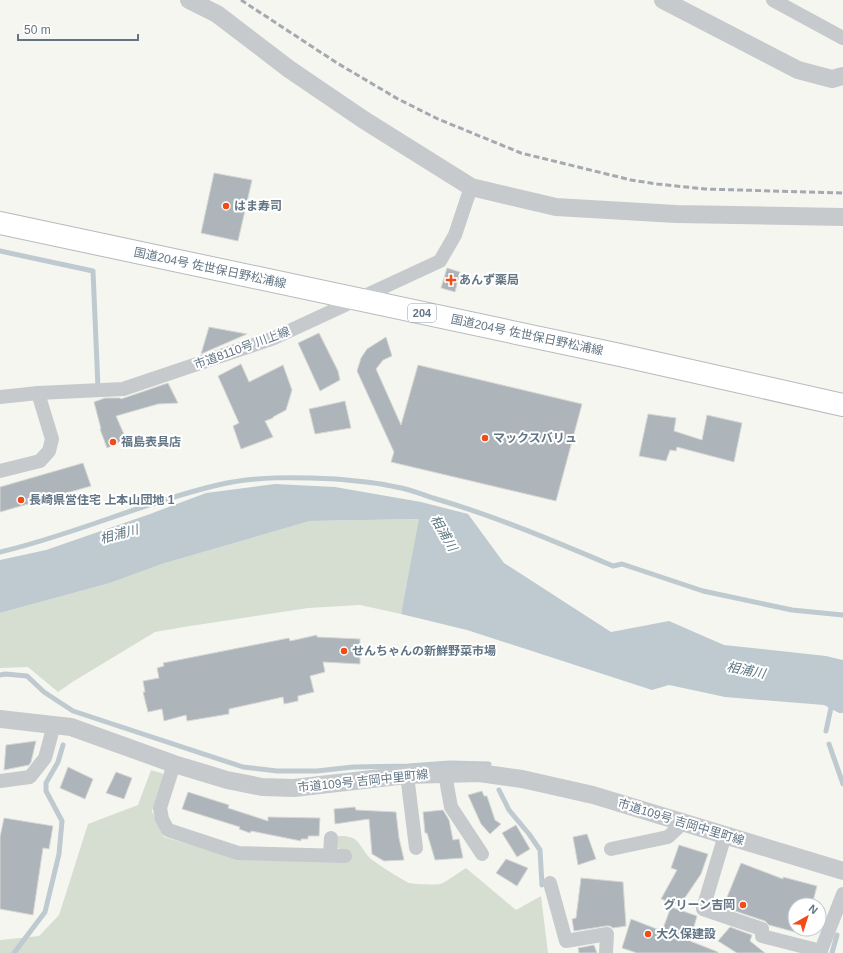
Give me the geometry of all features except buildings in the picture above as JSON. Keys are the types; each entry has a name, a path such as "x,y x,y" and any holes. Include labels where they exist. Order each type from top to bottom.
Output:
{"highway":[{"name":"国道204号 佐世保日野松浦線","path":"0,223 620,355 843,405"}],"street":[{"path":"189,0 217,14 289,69 364,120 471,187 556,207 676,214 843,217"},
{"path":"663,0 798,70 832,79 843,76"},
{"path":"773,0 843,38"},
{"name":"市道8110号 川上線","path":"0,397 38,393 123,389 274,338 440,261 455,235 471,187"},
{"path":"0,471 40,461 49,451 52,439 38,393"},
{"name":"市道109号 吉岡中里町線","path":"0,719 71,727 174,764 227,780 262,787 294,788 407,775 480,773 522,779 593,795 843,871"},
{"path":"0,781 30,777 45,758 54,725"},
{"path":"174,764 160,808 162,819 168,830 238,852 345,856"},
{"path":"445,774 451,807 482,854"},
{"path":"407,775 416,848"},
{"path":"611,849 668,837 683,823"},
{"path":"725,835 703,909 762,929 762,936 820,952 843,894"},
{"path":"330,855 331,838"},
{"path":"550,883 566,941 607,934 606,953"}],"shaded area":[{"path":"420,519 401,614 360,605 308,608 155,632 58,692 28,667 0,668 0,613 110,583 162,564 310,521"},
{"path":"151,770 164,774 152,811 164,837 235,858 346,849 340,849 337,847 338,836 345,836 357,841 370,858 409,883 440,884 466,868 516,910 541,896 548,953 0,953 0,940 39,936 59,915 88,824 138,805"}],"water":[{"name":"相浦川","path":"275,484 335,487 421,502 468,514 504,563 611,632 669,621 724,645 826,656 843,660 843,713 839,713 824,705 725,697 669,685 652,690 467,630 401,614 419,519 310,521 162,564 110,583 0,613 0,560 46,550 206,493"}],"waterway":[{"path":"0,251 93,271 98,388"},
{"path":"0,552 55,537 163,500 218,485 261,479 336,479 381,484 410,490 502,521 613,566 622,564 703,591 792,610 843,615"},
{"path":"0,675 27,676 44,692 73,711 243,767 277,771 317,771 353,767 408,766 450,763 489,764"},
{"path":"826,731 832,703"},
{"path":"829,744 843,784"},
{"path":"14,953 45,912 59,854 62,821 46,791 46,783 58,762 63,745"},
{"path":"499,790 509,810 540,850 542,885"},
{"path":"832,953 837,935"}],"railway":[{"path":"241,0 337,63 398,99 438,119 521,153 631,180 657,184 705,189 843,193"}],"place":[{"name":"はま寿司","path":"226,206"},
{"name":"あんず薬局","path":"451,280"},
{"name":"マックスバリュ","path":"485,438"},
{"name":"福島表具店","path":"113,442"},
{"name":"長崎県営住宅 上本山団地 1","path":"21,500"},
{"name":"せんちゃんの新鮮野菜市場","path":"344,651"},
{"name":"グリーン吉岡","path":"743,905"},
{"name":"大久保建設","path":"648,934"}]}
